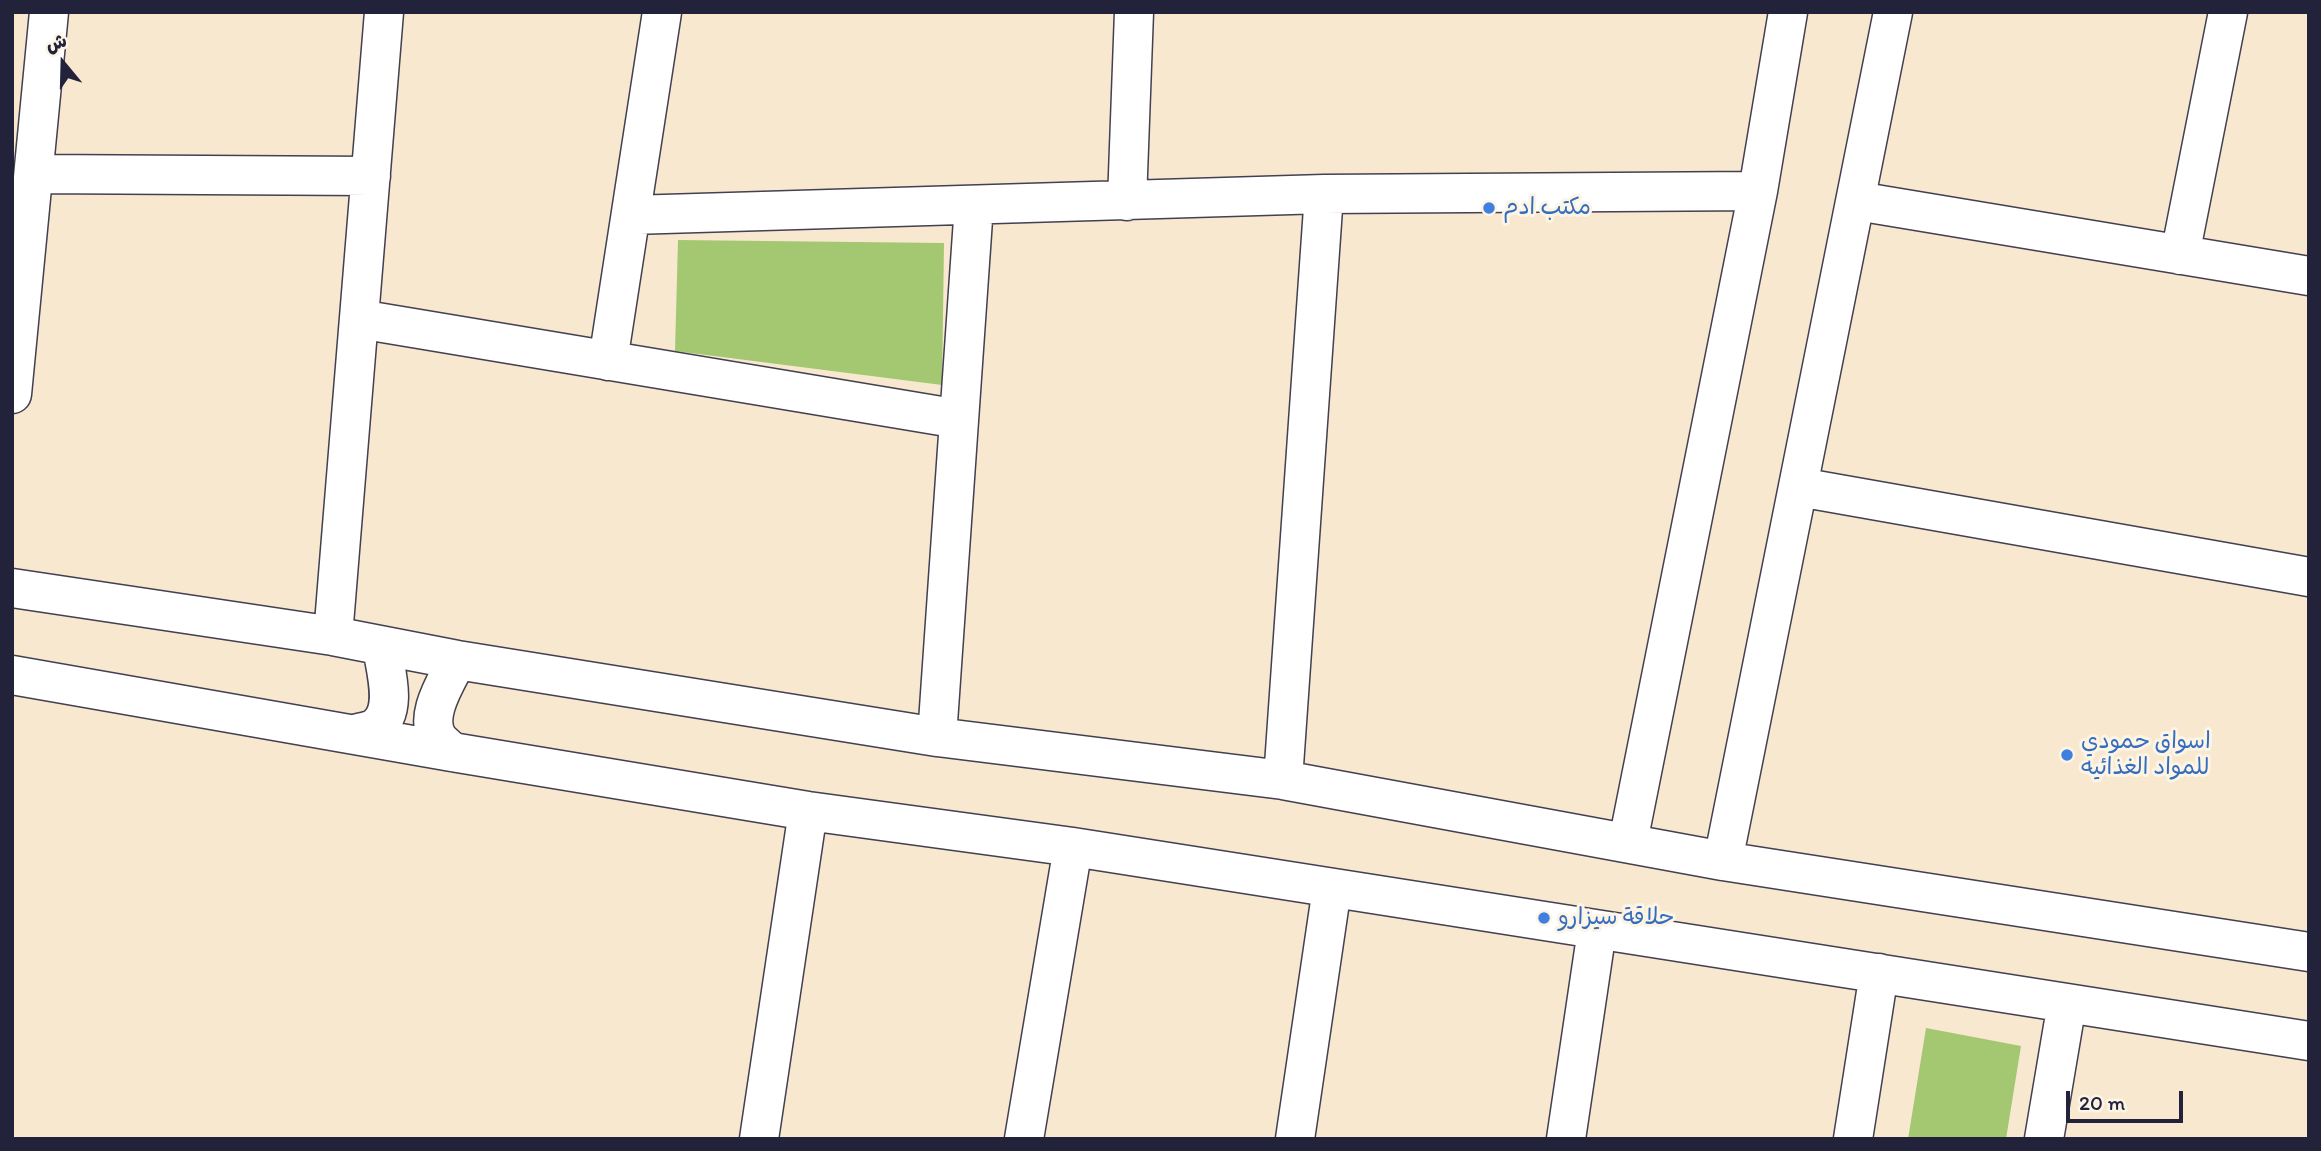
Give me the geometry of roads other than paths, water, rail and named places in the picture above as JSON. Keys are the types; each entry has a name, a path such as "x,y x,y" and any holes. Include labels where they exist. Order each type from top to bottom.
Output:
{"street":[{"path":"12,394 50,12"},
{"path":"332,636 384,12"},
{"path":"608,361 662,12"},
{"path":"1127,201 1134,12"},
{"path":"1628,842 1758,191 1787,12"},
{"path":"1723,861 1893,12"},
{"path":"2180,255 2228,12"},
{"path":"35,173 371,176"},
{"path":"631,215 1324,194 1758,191"},
{"path":"1283,780 1324,194"},
{"path":"1857,201 2309,276"},
{"path":"937,737 974,205"},
{"path":"359,319 959,419"},
{"path":"1799,487 2309,577"},
{"path":"12,588 332,636 457,660 937,737 1283,780 1723,861 2309,952"},
{"path":"355,734 377,727 389,703 382,647"},
{"path":"452,752 438,739 434,715 457,660"},
{"path":"12,675 808,811 1073,847 2309,1041"},
{"path":"759,1139 808,811"},
{"path":"1024,1139 1073,847"},
{"path":"1295,1139 1332,888"},
{"path":"1566,1139 1597,930"},
{"path":"1853,1139 1879,973"},
{"path":"2044,1139 2067,1003"}],"place":[{"name":"مكتب ادم","path":"1489,208"},
{"name":"اسواق حمودي للمواد الغذائيه","path":"2067,755"},
{"name":"حلاقة سيزارو","path":"1544,918"}]}
